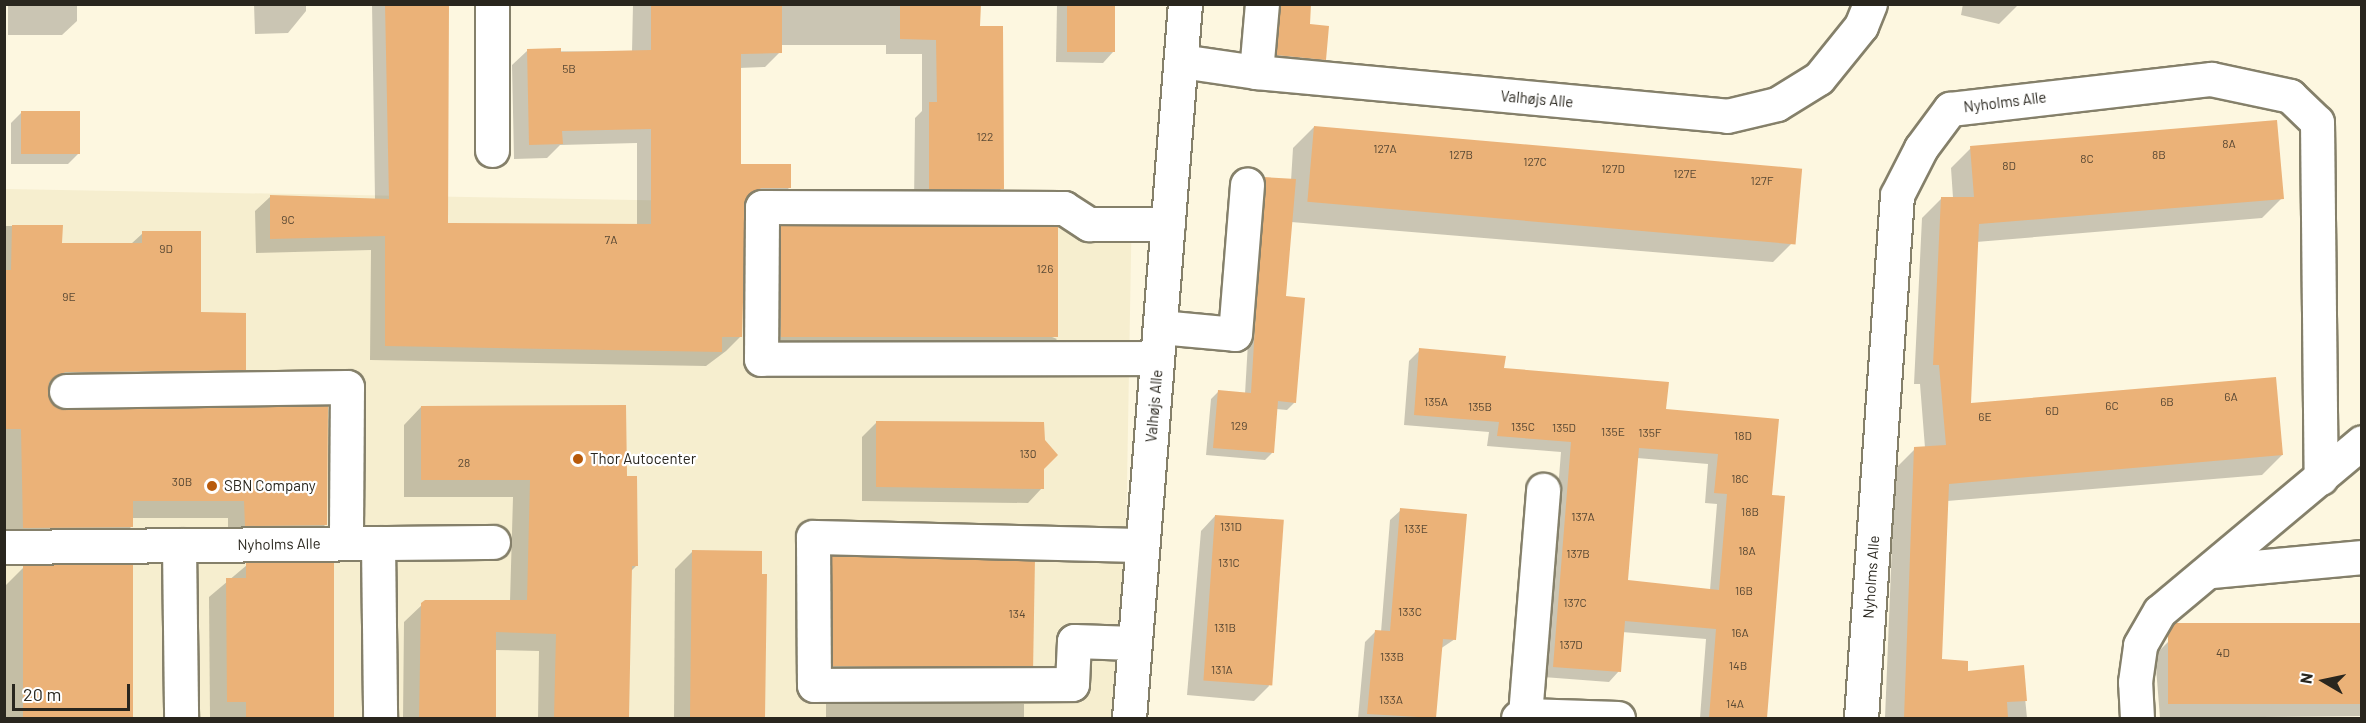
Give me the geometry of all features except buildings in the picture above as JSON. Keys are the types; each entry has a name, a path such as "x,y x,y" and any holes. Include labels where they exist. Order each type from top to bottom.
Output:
{"street":[{"path":"492,4 492,150"},
{"name":"Valhøjs Alle","path":"1137,718 1134,643 1185,4"},
{"path":"1256,72 1262,4"},
{"name":"Valhøjs Alle","path":"1181,61 1256,72 1727,116 1777,104 1819,78 1866,15"},
{"name":"Nyholms Alle","path":"1861,718 1897,195 1921,148 1950,109 2211,79 2290,96 2317,122 2321,478"},
{"path":"1168,224 1089,224 1064,208 762,207 761,358 1159,342 1235,334 1247,184"},
{"path":"66,391 347,387 346,543"},
{"path":"2137,718 2135,682 2140,645 2160,611 2212,571 2361,442"},
{"path":"1543,490 1521,717 1618,718"},
{"path":"1134,643 1074,641 1072,684 814,685 813,537 1143,545"},
{"name":"Nyholms Alle","path":"4,547 493,542"},
{"path":"378,543 380,718"},
{"path":"179,545 182,718"},
{"path":"2212,571 2361,557"}],"shaded area":[{"path":"5,189 1132,209 1123,718 4,718"}],"place":[{"name":"Thor Autocenter","path":"578,459"},
{"name":"SBN Company","path":"212,486"}]}
